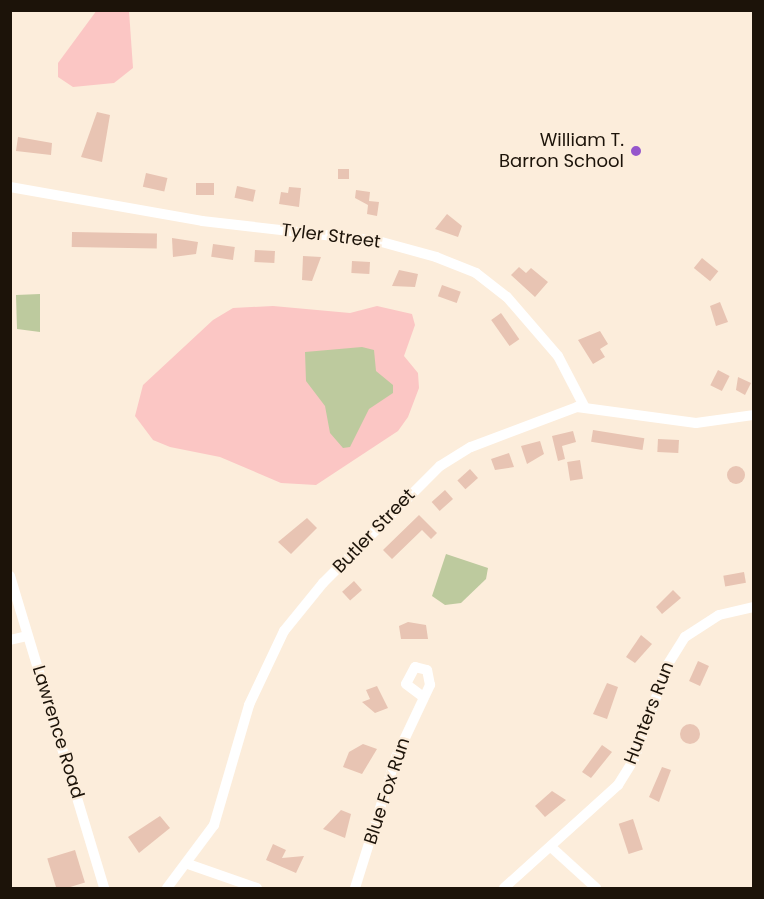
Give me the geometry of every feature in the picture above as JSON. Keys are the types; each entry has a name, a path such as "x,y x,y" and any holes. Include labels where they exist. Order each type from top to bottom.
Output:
{"street":[{"name":"Tyler Street","path":"10,187 202,221 378,241 436,257 476,273 507,297 558,356 584,406"},
{"name":"Butler Street","path":"167,888 188,864 222,806 265,667 309,598 447,460 510,430 584,406 696,423 753,415"},
{"name":"Lawrence Road","path":"10,576 104,888"},
{"name":"Hunters Run","path":"504,888 551,847 624,777 668,663 685,637 709,619 753,608"},
{"path":"10,640 28,636"},
{"name":"Blue Fox Run","path":"355,888 422,696"},
{"path":"551,847 596,888"},
{"path":"188,864 257,888"}],"shaded area":[{"path":"97,10 129,11 133,68 114,83 73,87 58,77 58,63"},
{"path":"40,294 40,332 17,329 16,295"},
{"path":"273,306 350,313 377,306 412,314 415,325 404,356 418,373 419,388 408,417 398,431 316,485 281,483 220,457 170,447 153,440 135,416 143,385 213,320 233,308"},
{"path":"362,347 374,350 376,371 393,385 393,393 369,409 350,447 343,448 330,433 325,406 306,381 305,352"},
{"path":"446,554 488,568 486,579 461,603 445,605 432,596"}],"building":[{"path":"97,112 110,115 102,162 81,157"},
{"path":"18,137 52,143 51,155 16,151"},
{"path":"338,169 349,169 349,179 338,179"},
{"path":"146,173 167,178 164,192 143,187"},
{"path":"196,183 214,183 214,195 196,195"},
{"path":"237,186 256,190 253,202 235,198"},
{"path":"289,187 301,188 299,207 279,204 281,192 288,193"},
{"path":"356,190 370,192 369,201 379,202 377,216 367,214 368,205 355,198"},
{"path":"447,214 462,226 458,237 435,229"},
{"path":"72,232 157,233 157,248 72,247"},
{"path":"172,238 198,242 196,254 173,257"},
{"path":"213,244 235,247 233,260 211,257"},
{"path":"255,250 275,251 274,263 254,262"},
{"path":"303,256 321,257 312,281 302,280"},
{"path":"702,258 718,271 710,281 694,268"},
{"path":"352,261 370,262 369,274 351,273"},
{"path":"519,267 526,273 531,268 548,282 535,297 511,275"},
{"path":"399,270 418,274 415,287 392,286"},
{"path":"442,285 461,292 457,303 438,296"},
{"path":"720,302 728,322 716,326 710,306"},
{"path":"501,313 519,339 510,346 491,320"},
{"path":"600,331 608,344 600,349 605,357 593,364 578,340"},
{"path":"718,370 730,376 722,391 710,385"},
{"path":"738,377 751,383 745,395 736,390"},
{"path":"593,430 644,438 642,450 591,442"},
{"path":"573,431 576,442 562,446 565,459 558,461 552,436"},
{"path":"658,439 679,440 678,453 657,452"},
{"path":"540,441 544,454 527,464 521,446"},
{"path":"509,453 514,467 495,470 491,459"},
{"path":"580,460 583,479 570,481 567,462"},
{"path":"736,466 742,469 745,475 742,481 736,484 730,481 727,475 730,469"},
{"path":"470,469 478,478 465,489 457,480"},
{"path":"445,490 453,499 440,511 432,502"},
{"path":"419,515 437,533 431,539 422,530 392,559 383,550"},
{"path":"307,518 317,528 291,554 278,542"},
{"path":"744,572 746,583 725,586 723,576"},
{"path":"354,581 362,590 350,601 342,592"},
{"path":"673,590 681,598 662,614 656,607"},
{"path":"408,622 426,625 428,639 401,639 399,626"},
{"path":"641,635 652,644 635,663 626,657"},
{"path":"698,661 709,666 700,686 689,681"},
{"path":"607,683 618,687 607,719 593,714"},
{"path":"377,686 388,708 375,713 362,702 370,699 366,690"},
{"path":"690,724 697,727 700,734 697,741 690,744 683,741 680,734 683,727"},
{"path":"363,744 377,749 362,774 343,767 349,752"},
{"path":"602,745 612,752 591,778 582,772"},
{"path":"662,767 671,770 659,802 649,797"},
{"path":"552,791 566,800 545,817 535,806"},
{"path":"341,810 351,814 345,838 323,829"},
{"path":"160,816 170,828 139,853 128,837"},
{"path":"633,819 643,849 629,854 619,824"},
{"path":"273,844 286,850 282,858 304,856 296,873 266,860"},
{"path":"75,850 85,883 67,888 56,888 47,858"}],"place":[{"name":"William T. Barron School","path":"636,151"}]}
